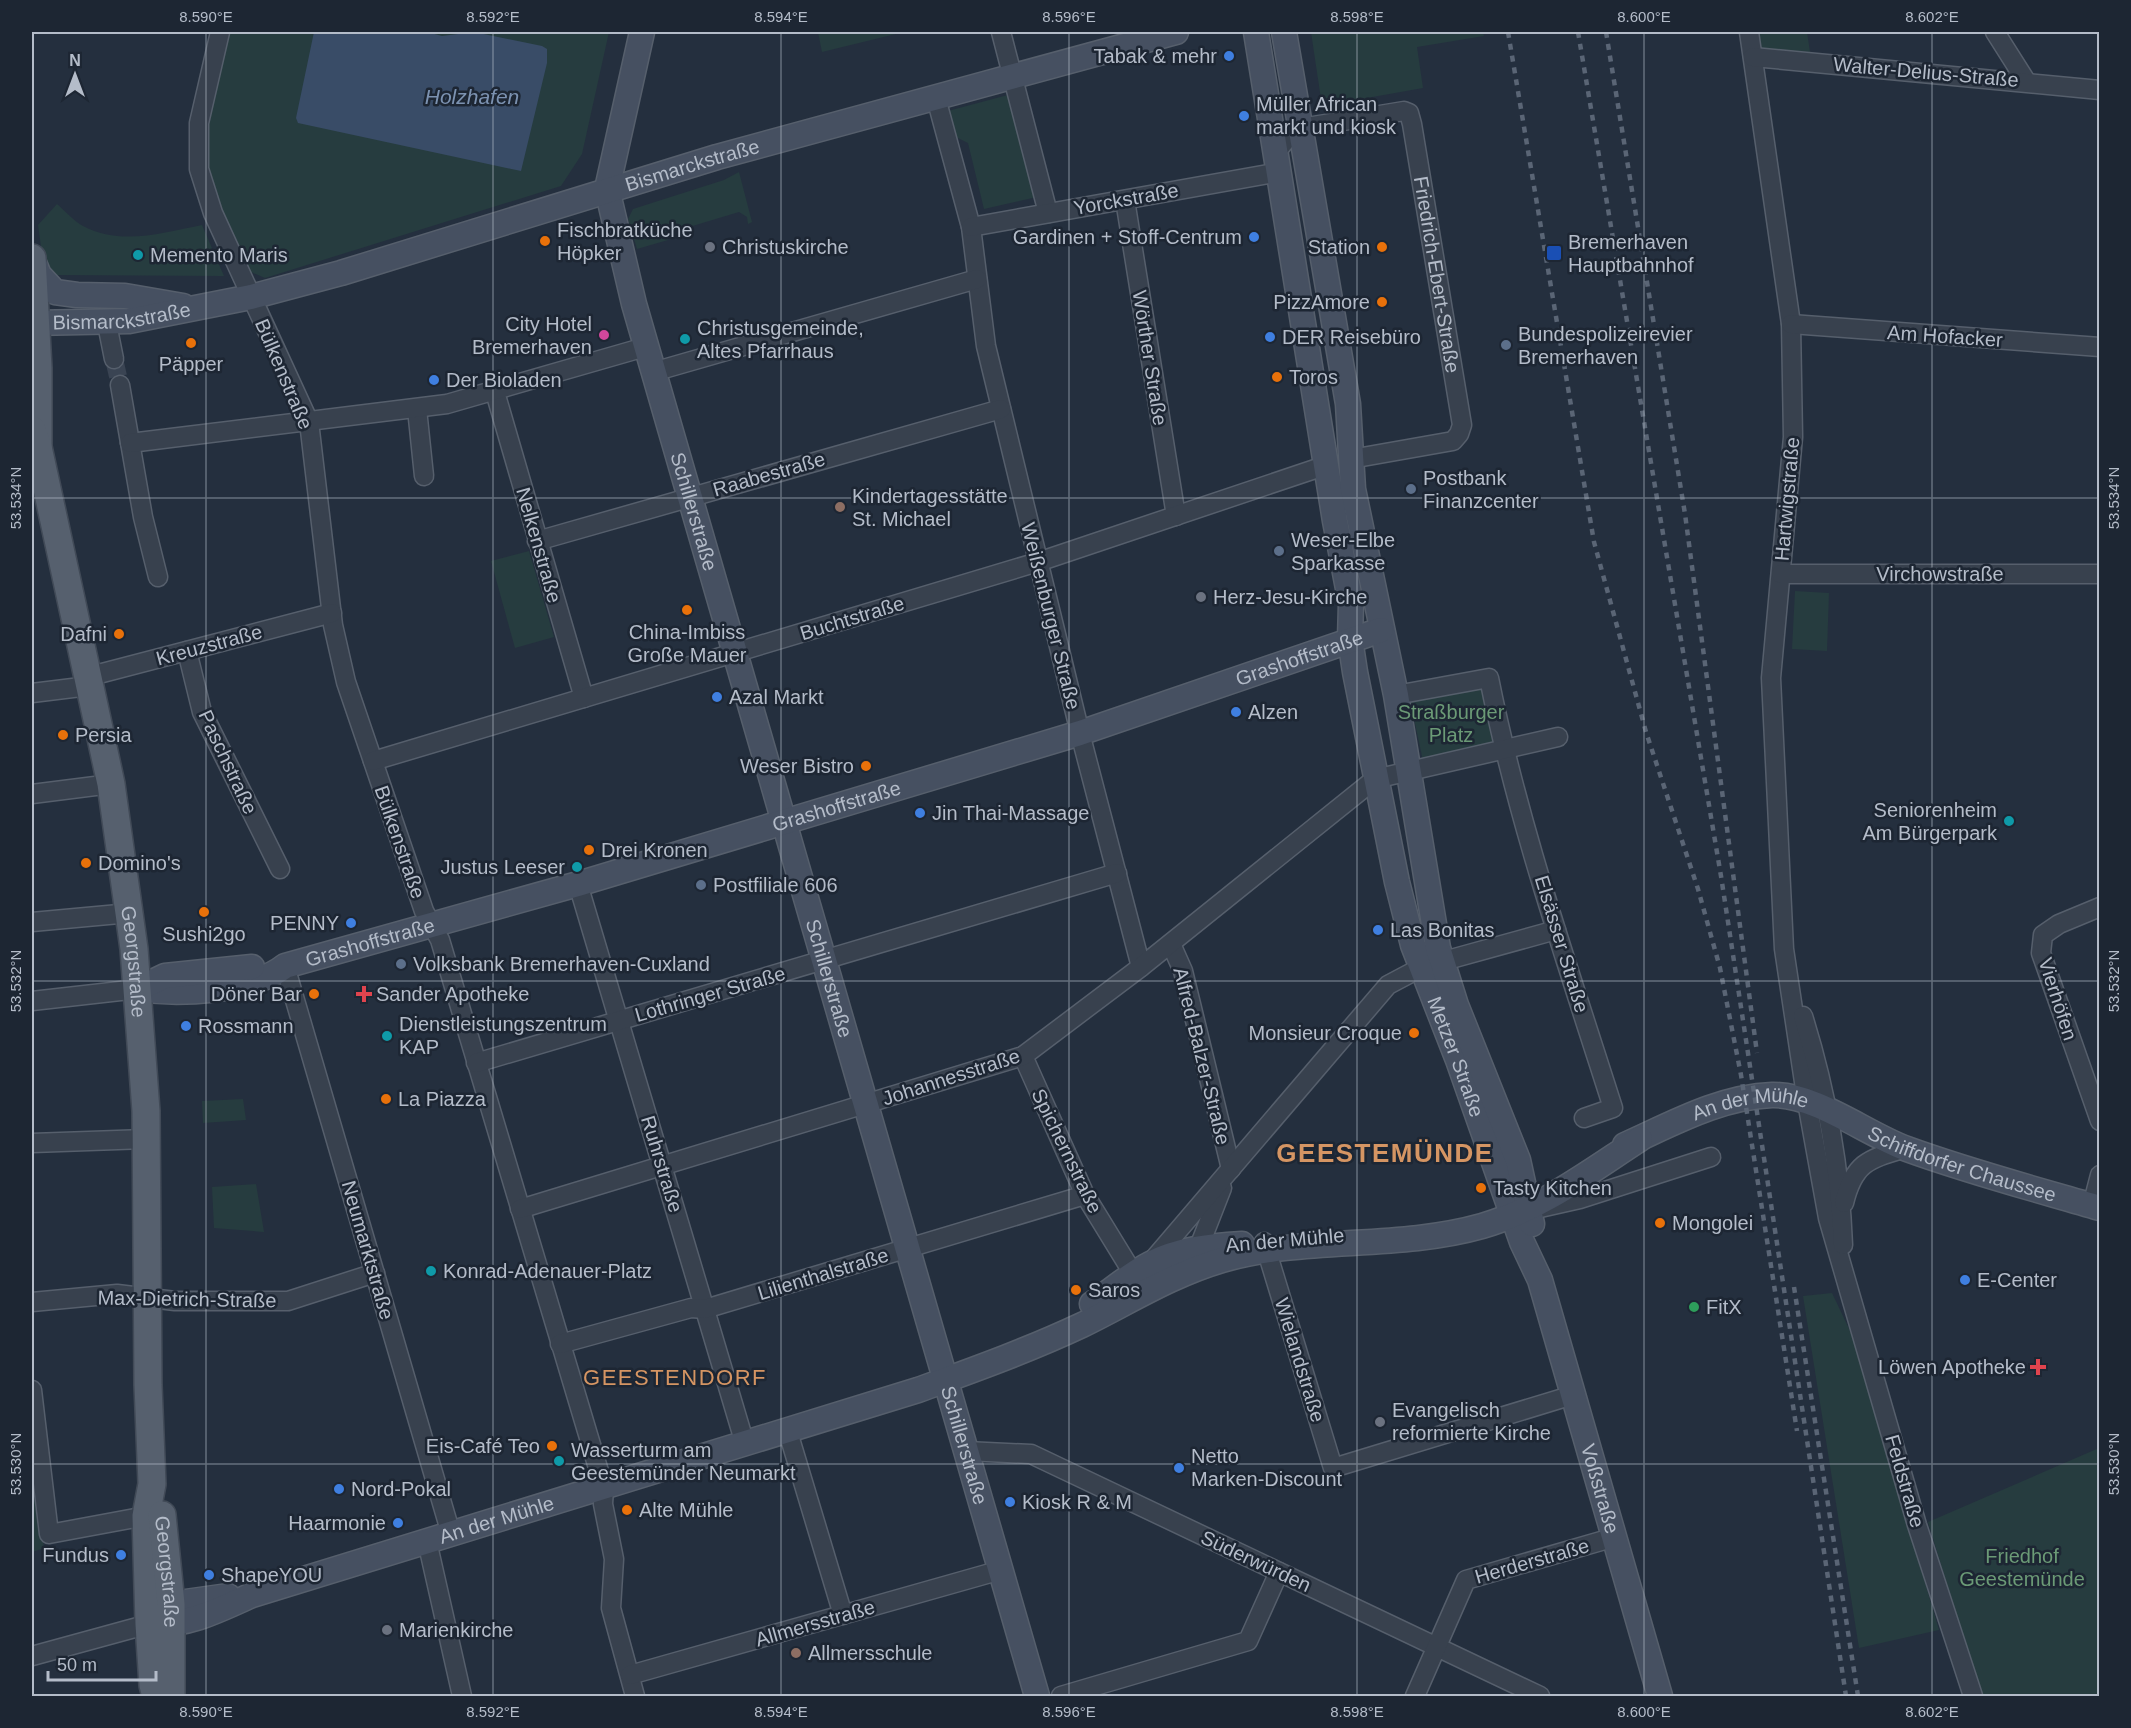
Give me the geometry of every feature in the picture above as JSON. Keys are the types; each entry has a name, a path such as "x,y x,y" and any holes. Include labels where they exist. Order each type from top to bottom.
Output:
{"main road":[{"name":"Georgstraße","path":"32,258 35,439 111,784 130,912 138,989 146,1139 152,1485 146,1516 164,1618 153,1685 156,1696"},
{"name":"Georgstraße","path":"152,1485 162,1515 164,1618 171,1696"}],"street":[{"name":"Bülkenstraße","path":"220,32 199,123 197,146 199,169 213,213 309,422 332,613 346,682 424,911 440,940 604,1488 603,1504 614,1559 611,1608 635,1696"},
{"path":"607,189 642,32"},
{"path":"1001,32 1048,213"},
{"name":"Bismarckstraße","path":"33,317 107,324 251,297 341,273 607,189 1176,32"},
{"path":"1256,32 1351,604 1350,639 1375,779 1413,945 1432,964"},
{"path":"1284,32 1300,128 1308,160 1348,404 1353,489 1396,695 1432,964"},
{"name":"Hartwigstraße","path":"1749,32 1791,324 1793,437 1771,678 1781,926 1807,1102"},
{"path":"1995,32 2026,81"},
{"name":"Walter-Delius-Straße","path":"1753,57 2026,81 2100,90"},
{"name":"Weißenburger Straße","path":"936,98 971,227 986,346 1080,733 1141,967"},
{"name":"Friedrich-Ebert-Straße","path":"1300,128 1404,111 1409,113 1438,270 1462,424 1459,434 1453,441 1328,465"},
{"path":"1278,162 1291,134 1300,128"},
{"name":"Yorckstraße","path":"971,227 1125,200 1278,162"},
{"name":"Schillerstraße","path":"607,189 645,347 1037,1696"},
{"name":"Wörther Straße","path":"1125,200 1176,516"},
{"name":"Bismarckstraße","path":"32,258 39,275 55,292 125,296 183,306"},
{"path":"653,372 977,279"},
{"name":"Bismarckstraße","path":"33,317 211,306"},
{"path":"107,324 114,359"},
{"name":"Am Hofacker","path":"1791,324 2100,347"},
{"path":"130,443 417,409 495,392 645,347"},
{"path":"120,385 143,517 158,577"},
{"name":"Nelkenstraße","path":"495,392 584,698"},
{"path":"417,409 424,476"},
{"name":"Raabestraße","path":"537,541 1001,409"},
{"name":"Buchtstraße","path":"373,761 1038,562 1328,465"},
{"name":"Virchowstraße","path":"1781,574 2100,574"},
{"name":"Kreuzstraße","path":"32,693 88,681 187,651 332,613"},
{"name":"Grashoffstraße","path":"138,989 165,976 270,964 285,966 578,884 1080,733 1381,630"},
{"name":"Paschstraße","path":"187,651 202,712 280,869"},
{"path":"1396,695 1489,678 1503,751"},
{"path":"1375,779 1503,751 1558,736"},
{"name":"Elsässer Straße","path":"1503,751 1556,930 1613,1108 1584,1118"},
{"name":"Johannesstraße","path":"520,1209 1023,1056 1171,944 1375,779"},
{"path":"32,794 111,784"},
{"name":"Lothringer Straße","path":"476,1063 1117,873"},
{"name":"Ruhrstraße","path":"578,884 745,1444"},
{"name":"Vierhöfen","path":"2100,907 2058,924 2043,935 2041,953 2100,1122"},
{"path":"32,922 130,912"},
{"path":"1142,1270 1388,986 1432,964 1556,930"},
{"name":"Alfred-Balzer-Straße","path":"1171,944 1183,971 1229,1172"},
{"name":"Metzer Straße","path":"1432,964 1456,1005 1518,1160 1519,1205"},
{"name":"Neumarktstraße","path":"285,966 451,1534"},
{"name":"Hartwigstraße","path":"1787,968 1814,1052 1829,1111"},
{"path":"32,1001 138,989"},
{"name":"Spichernstraße","path":"1023,1056 1085,1195 1142,1270"},
{"name":"An der Mühle","path":"1519,1205 1640,1139 1694,1114 1750,1098 1790,1096 1829,1111"},
{"name":"Feldstraße","path":"1807,1102 1828,1218 1917,1525 1973,1696"},
{"name":"Feldstraße","path":"1829,1111 1842,1210 1843,1264"},
{"name":"Schiffdorfer Chaussee","path":"1829,1111 1906,1148 2096,1207"},
{"path":"32,1143 146,1139"},
{"name":"Feldstraße","path":"1842,1210 1852,1179 1863,1163 1906,1148"},
{"name":"An der Mühle","path":"946,1380 1068,1320 1142,1270 1194,1258 1228,1258 1266,1246 1416,1228 1519,1205 1580,1199 1711,1157"},
{"path":"1194,1258 1229,1172"},
{"path":"2096,1207 2100,1175"},
{"name":"Lilienthalstraße","path":"561,1344 691,1308 705,1309 1085,1195"},
{"name":"Voßstraße","path":"1519,1205 1536,1239 1539,1280 1660,1696"},
{"name":"Wielandstraße","path":"1266,1246 1333,1468 1573,1395"},
{"name":"An der Mühle","path":"164,1618 192,1621 252,1595 788,1432 946,1380 1082,1325 1194,1258"},
{"name":"Max-Dietrich-Straße","path":"32,1302 117,1294 175,1302 288,1302 375,1272"},
{"path":"32,1390 49,1534 146,1516"},
{"path":"788,1432 843,1615"},
{"name":"Süderwürden","path":"966,1451 1030,1454 1540,1696"},
{"name":"Herderstraße","path":"1415,1696 1466,1580 1615,1537"},
{"path":"427,1541 462,1696"},
{"name":"Allmersstraße","path":"630,1675 1001,1570"},
{"path":"1061,1696 1248,1641 1280,1572"},
{"path":"32,1656 164,1618"}],"green space":[{"path":"225,32 609,32 582,154 561,186 265,278 251,272 217,207 204,168 203,136"},
{"path":"818,32 904,32 822,52"},
{"path":"1311,32 1483,32 1484,36 1417,47 1423,88 1322,106"},
{"path":"1759,32 1807,32 1810,52 1762,50"},
{"path":"1008,95 1037,197 984,209 968,143 954,136 948,111"},
{"path":"739,172 752,222 748,224 747,217 739,212 666,234 668,240 637,249 628,219 633,209 724,180"},
{"path":"57,204 83,226 112,235 142,236 202,225 224,276 54,275 43,261 38,225"},
{"path":"529,551 554,637 515,648 491,561"},
{"path":"1795,591 1829,593 1827,651 1792,649"},
{"name":"Straßburger Platz","path":"1484,687 1495,742 1423,761 1410,700"},
{"path":"243,1099 246,1120 203,1123 202,1101"},
{"path":"256,1184 264,1232 214,1228 212,1187"},
{"path":"1832,1293 1853,1337 1939,1630 1859,1648 1803,1296"},
{"name":"Friedhof Geestemünde","path":"2099,1448 2099,1696 1981,1696 1928,1522"},
{"path":"34,1496 38,1529 45,1548 32,1552 32,1497"}],"water":[{"name":"Holzhafen","path":"314,32 427,32 442,36 474,32 547,49 547,63 521,171 298,123 296,118"}],"tunnel":[{"path":"114,359 120,385"}],"railway":[{"path":"1508,32 1594,542 1646,732 1698,889 1720,968 1741,1075 1797,1431"},
{"path":"1578,32 1721,876 1846,1696"},
{"path":"1606,32 1685,514 1757,1053"},
{"path":"1794,1287 1858,1696"}],"place":[{"name":"Tabak & mehr","path":"1229,56"},
{"name":"Müller African markt und kiosk","path":"1244,116"},
{"name":"Gardinen + Stoff-Centrum","path":"1254,237"},
{"name":"Fischbratküche Höpker","path":"545,241"},
{"name":"Christuskirche","path":"710,247"},
{"name":"Station","path":"1382,247"},
{"name":"Bremerhaven Hauptbahnhof","path":"1554,253"},
{"name":"Memento Maris","path":"138,255"},
{"name":"PizzAmore","path":"1382,302"},
{"name":"City Hotel Bremerhaven","path":"604,335"},
{"name":"DER Reisebüro","path":"1270,337"},
{"name":"Christusgemeinde, Altes Pfarrhaus","path":"685,339"},
{"name":"Päpper","path":"191,343"},
{"name":"Bundespolizeirevier Bremerhaven","path":"1506,345"},
{"name":"Toros","path":"1277,377"},
{"name":"Der Bioladen","path":"434,380"},
{"name":"Postbank Finanzcenter","path":"1411,489"},
{"name":"Kindertagesstätte St. Michael","path":"840,507"},
{"name":"Weser-Elbe Sparkasse","path":"1279,551"},
{"name":"Herz-Jesu-Kirche","path":"1201,597"},
{"name":"China-Imbiss Große Mauer","path":"687,610"},
{"name":"Dafni","path":"119,634"},
{"name":"Azal Markt","path":"717,697"},
{"name":"Alzen","path":"1236,712"},
{"name":"Persia","path":"63,735"},
{"name":"Weser Bistro","path":"866,766"},
{"name":"Jin Thai-Massage","path":"920,813"},
{"name":"Seniorenheim Am Bürgerpark","path":"2009,821"},
{"name":"Drei Kronen","path":"589,850"},
{"name":"Domino's","path":"86,863"},
{"name":"Justus Leeser","path":"577,867"},
{"name":"Postfiliale 606","path":"701,885"},
{"name":"Sushi2go","path":"204,912"},
{"name":"PENNY","path":"351,923"},
{"name":"Las Bonitas","path":"1378,930"},
{"name":"Volksbank Bremerhaven-Cuxland","path":"401,964"},
{"name":"Döner Bar","path":"314,994"},
{"name":"Sander Apotheke","path":"364,994"},
{"name":"Rossmann","path":"186,1026"},
{"name":"Monsieur Croque","path":"1414,1033"},
{"name":"Dienstleistungszentrum KAP","path":"387,1036"},
{"name":"La Piazza","path":"386,1099"},
{"name":"Tasty Kitchen","path":"1481,1188"},
{"name":"Mongolei","path":"1660,1223"},
{"name":"Konrad-Adenauer-Platz","path":"431,1271"},
{"name":"E-Center","path":"1965,1280"},
{"name":"Saros","path":"1076,1290"},
{"name":"FitX","path":"1694,1307"},
{"name":"Löwen Apotheke","path":"2038,1367"},
{"name":"Evangelisch reformierte Kirche","path":"1380,1422"},
{"name":"Eis-Café Teo","path":"552,1446"},
{"name":"Wasserturm am Geestemünder Neumarkt","path":"559,1461"},
{"name":"Netto Marken-Discount","path":"1179,1468"},
{"name":"Nord-Pokal","path":"339,1489"},
{"name":"Kiosk R & M","path":"1010,1502"},
{"name":"Alte Mühle","path":"627,1510"},
{"name":"Haarmonie","path":"398,1523"},
{"name":"Fundus","path":"121,1555"},
{"name":"ShapeYOU","path":"209,1575"},
{"name":"Marienkirche","path":"387,1630"},
{"name":"Allmersschule","path":"796,1653"}],"district":[{"name":"GEESTEMÜNDE","path":"1385,1153"},
{"name":"GEESTENDORF","path":"675,1377"}]}
